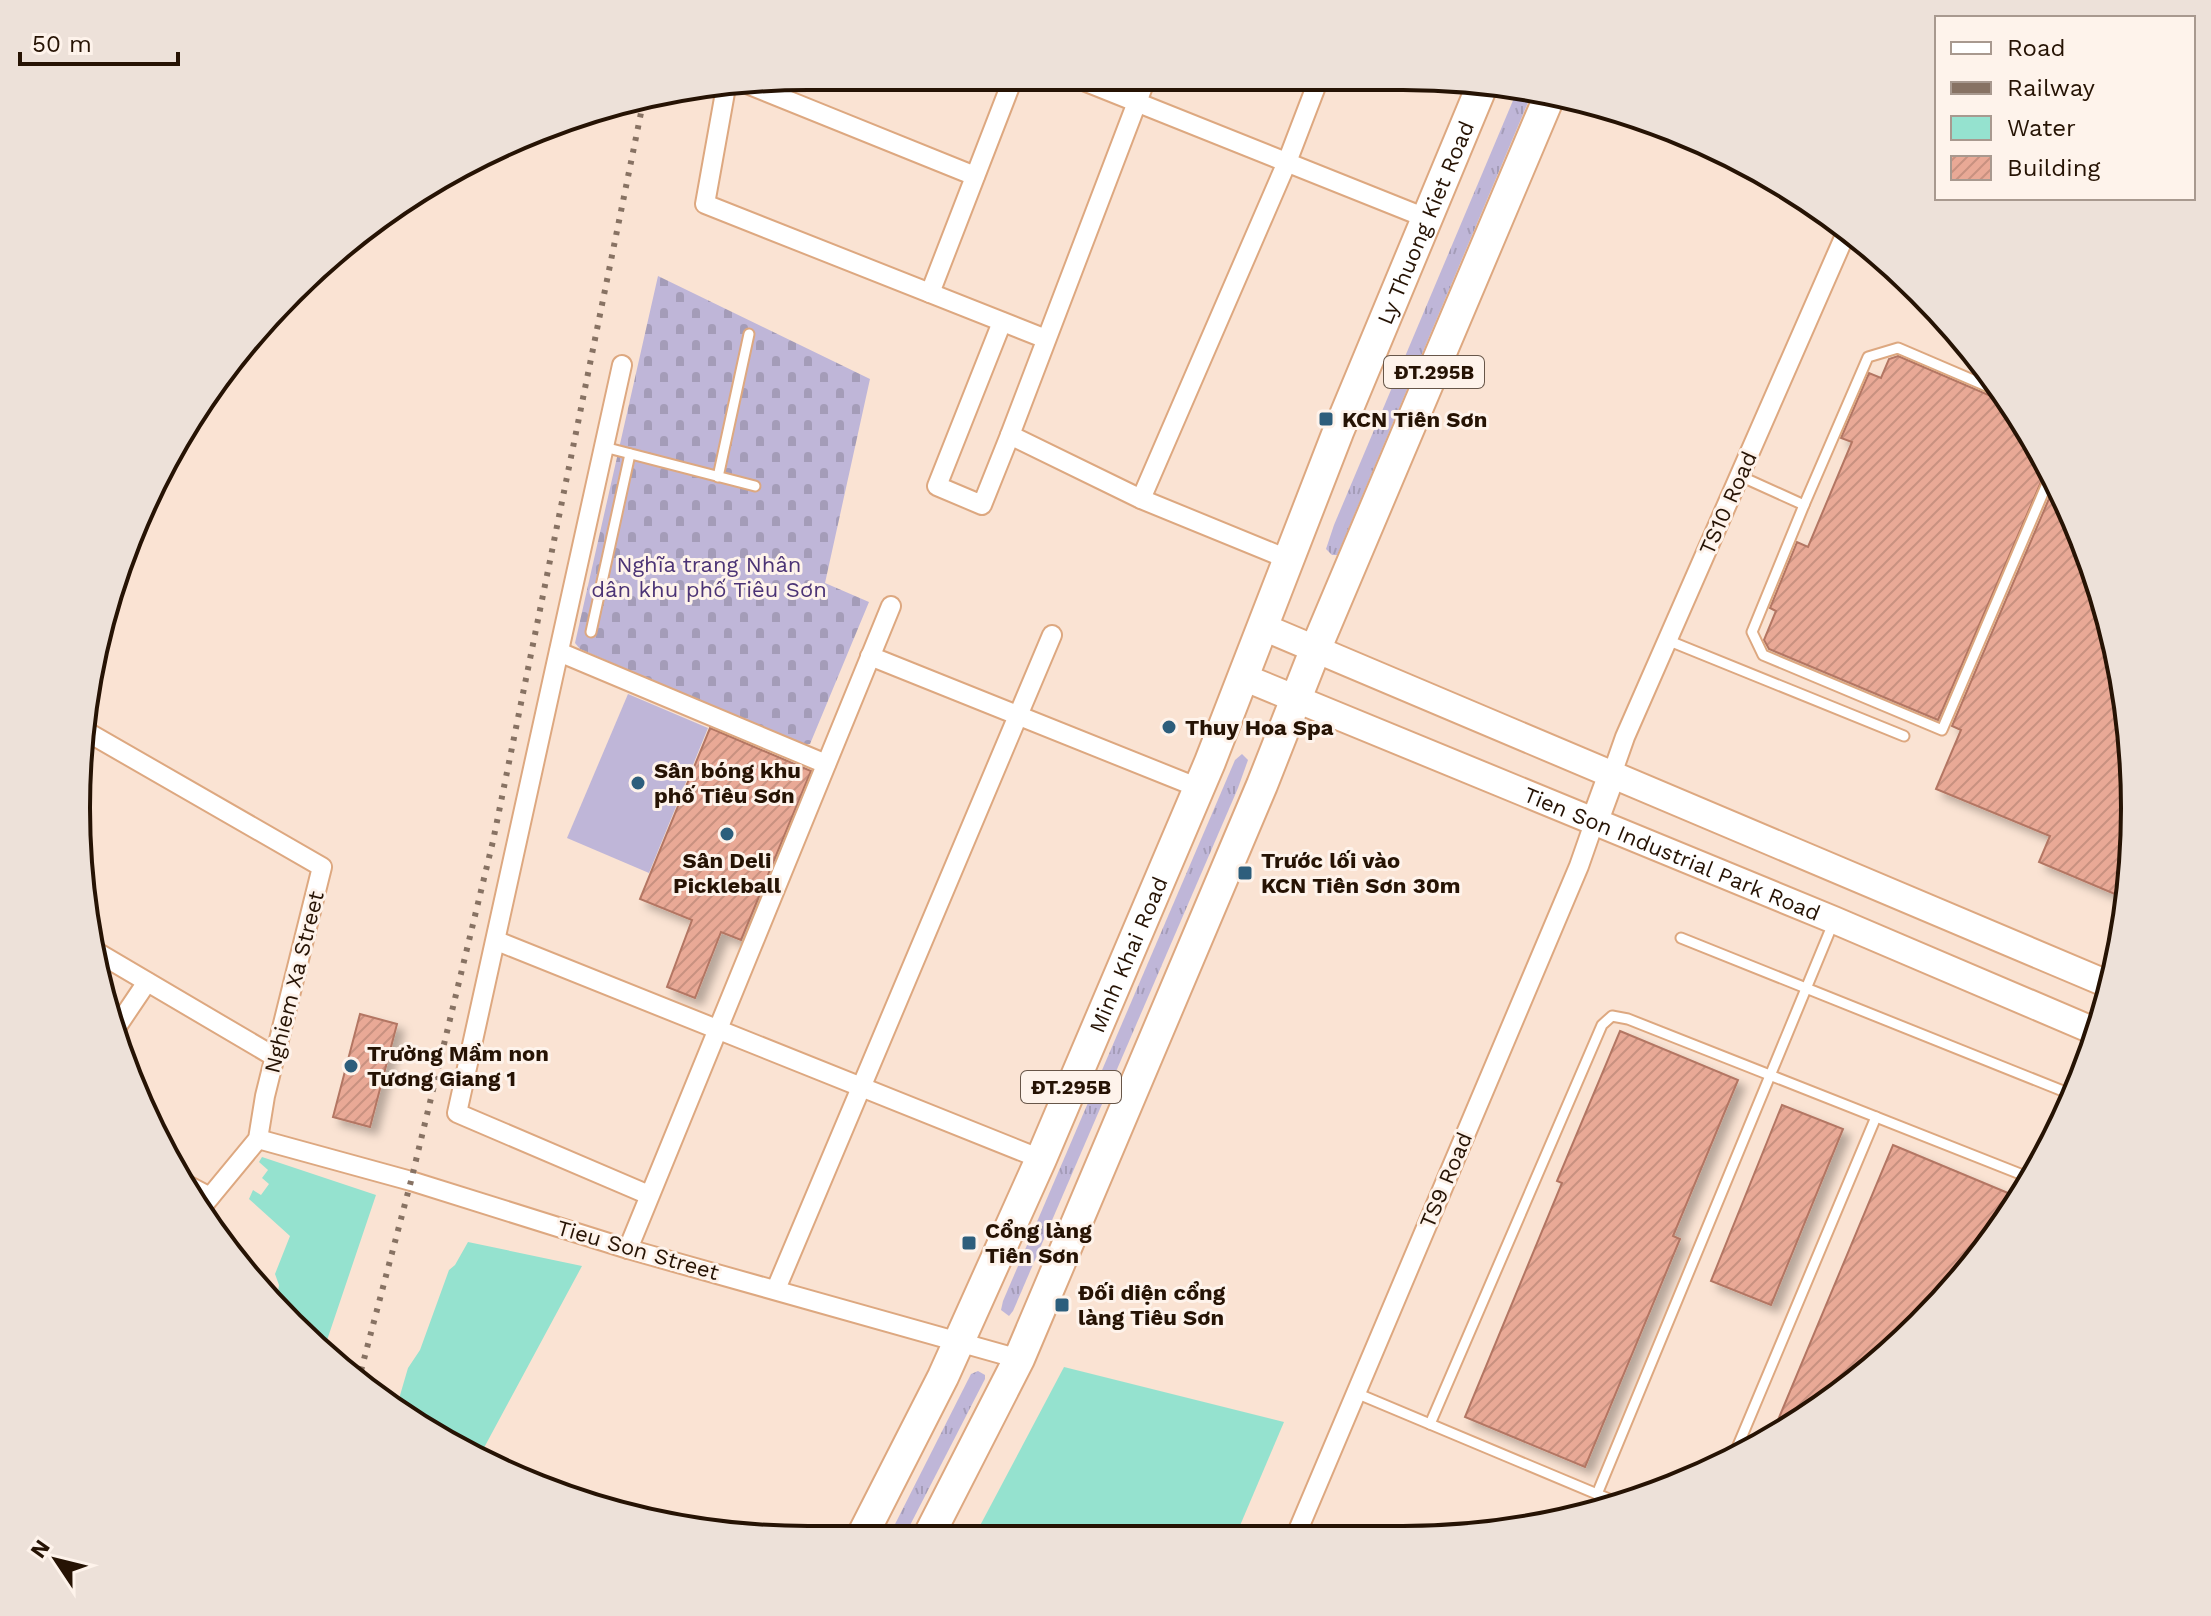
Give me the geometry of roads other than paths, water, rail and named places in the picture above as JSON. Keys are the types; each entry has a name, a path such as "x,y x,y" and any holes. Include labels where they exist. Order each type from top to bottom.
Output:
{"main road":[{"name":"Ly Thuong Kiet Road","path":"1263,627 1338,432 1478,94"},
{"name":"ĐT.295B","path":"934,1526 1019,1359 1546,105"},
{"path":"1263,627 2100,981"},
{"name":"Minh Khai Road","path":"867,1526 960,1340 1041,1159 1199,788 1263,627"},
{"name":"Tien Son Industrial Park Road","path":"1243,677 1834,920 2087,1028"},
{"path":"1594,823 1612,774"}],"street":[{"path":"930,293 1009,90"},
{"path":"1107,90 1426,218"},
{"path":"1002,322 937,486 982,505 1142,90"},
{"path":"1141,499 1287,162 1315,90"},
{"path":"766,92 975,176"},
{"path":"725,95 705,204 1046,339"},
{"name":"TS10 Road","path":"1612,774 1625,737 1843,240"},
{"path":"622,365 457,1113 649,1195"},
{"path":"1010,435 1141,499 1290,560"},
{"path":"628,1249 891,606"},
{"path":"776,1289 1052,635"},
{"path":"559,652 826,764"},
{"path":"870,656 1199,788"},
{"name":"Nghiem Xa Street","path":"94,736 322,867 258,1139 207,1201"},
{"name":"TS9 Road","path":"1300,1526 1579,866 1594,823"},
{"path":"497,941 1041,1159"},
{"path":"106,959 275,1057"},
{"path":"122,1019 147,982"},
{"name":"Tieu Son Street","path":"258,1139 411,1181 628,1249 1019,1359"}],"lane":[{"path":"718,477 749,334"},
{"path":"1982,384 1898,348 1868,357 1752,632 1763,655 1942,730 2046,487"},
{"path":"604,447 755,486"},
{"path":"591,632 630,454"},
{"path":"1740,476 1804,505"},
{"path":"1667,640 1904,736"},
{"path":"1597,1494 1834,920"},
{"path":"1681,938 2063,1091"},
{"path":"1430,1424 1606,1019 1618,1016 2021,1174"},
{"path":"1739,1442 1876,1117"},
{"path":"1356,1393 1605,1497"}],"water":[{"path":"262,1157 376,1195 327,1341 278,1292 275,1274 290,1236 249,1199 253,1190 261,1195 269,1184 262,1178 268,1170 259,1162"},
{"path":"468,1242 582,1266 484,1449 399,1398 408,1368 420,1350 449,1270"},
{"path":"1064,1367 1284,1422 1240,1526 980,1526"}],"railway":[{"path":"361,1370 411,1181 493,841 642,110"}],"place":[{"name":"KCN Tiên Sơn","path":"1326,419"},
{"name":"Thuy Hoa Spa","path":"1169,727"},
{"name":"Sân bóng khu phố Tiêu Sơn","path":"638,783"},
{"name":"Sân Deli Pickleball","path":"727,834"},
{"name":"Trước lối vào KCN Tiên Sơn 30m","path":"1245,873"},
{"name":"Trường Mầm non Tương Giang 1","path":"351,1066"},
{"name":"Cổng làng Tiên Sơn","path":"969,1243"},
{"name":"Đối diện cổng làng Tiêu Sơn","path":"1062,1305"}],"park label":[{"name":"Nghĩa trang Nhân dân khu phố Tiêu Sơn","path":"709,576"}]}
